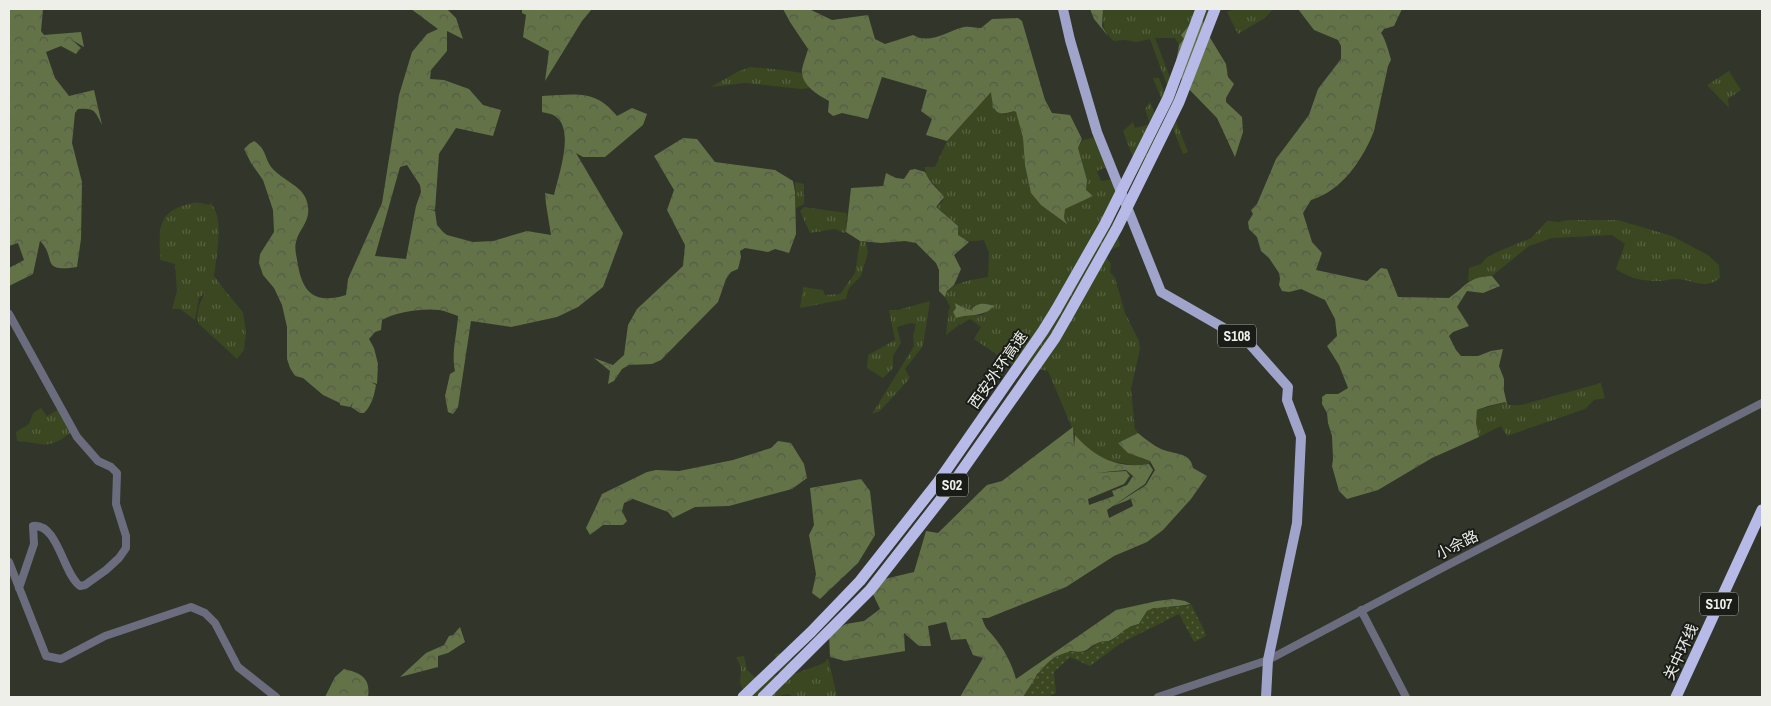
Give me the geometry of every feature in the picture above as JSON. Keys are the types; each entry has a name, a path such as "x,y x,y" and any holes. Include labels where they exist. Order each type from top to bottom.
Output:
{"highway":[{"name":"西安外环高速","path":"743,697 811,632 860,581 938,482 1043,331 1105,224 1168,98 1201,9"},
{"name":"西安外环高速","path":"763,697 870,590 949,489 1055,338 1117,228 1179,102 1215,9"},
{"name":"关中环线","path":"1676,697 1762,510"},
{"name":"关中环线","path":"1682,697 1762,522"}],"main road":[{"name":"S108","path":"1063,9 1097,132 1161,292 1248,342 1288,387 1287,400 1301,437 1297,523 1268,660 1266,697"}],"street":[{"path":"9,314 78,437 98,461 111,467 117,473 116,504 126,536 126,548 119,558 106,570 80,586 72,578 50,534 41,527 33,526 34,544 19,588"},
{"name":"小佘路","path":"1158,697 1268,660 1762,403"},
{"path":"9,562 46,656 62,659 105,636 191,607 206,613 215,623 238,666 276,697"},
{"path":"1361,610 1406,697"}],"green space":[{"path":"9,9 43,9 41,31 44,35 81,32 84,47 72,40 81,48 76,54 61,46 46,52 55,78 69,96 94,90 102,125 94,111 78,109 75,113 72,143 82,182 81,239 77,267 58,268 53,266 45,247 40,241 33,274 9,286 9,268 24,260 18,243 9,246"},
{"path":"411,9 447,9 456,18 463,39 447,31 447,51 431,70 430,79 444,80 469,89 483,105 501,110 493,136 456,128 439,154 435,210 428,209 435,211 437,225 443,232 447,235 473,242 493,241 527,231 551,235 545,193 554,195 565,143 562,123 551,114 542,112 542,96 583,95 600,101 617,116 632,108 647,114 643,125 605,157 583,157 576,153 623,233 603,287 578,307 557,317 511,327 471,321 458,407 453,414 448,412 445,396 450,374 455,371 454,351 458,316 442,310 426,310 410,311 382,320 381,330 375,332 369,339 374,348 378,364 377,384 371,382 376,385 372,400 364,413 360,413 351,407 354,401 350,407 340,405 340,403 323,395 303,378 295,376 290,368 287,359 287,327 282,305 274,288 263,275 259,263 260,254 274,232 273,210 263,180 244,149 254,141 259,145 271,167 301,191 306,199 308,206 307,218 295,248 300,275 308,290 313,295 319,297 336,298 346,295 348,279 382,203 399,95 412,52 427,34 438,29","holes":["407,165 420,185 421,192 416,206 406,259 375,256 400,167"]},
{"path":"522,9 592,9 582,21 545,81 549,51 523,37 526,15 522,13"},
{"path":"783,9 809,9 832,20 868,15 875,39 885,44 913,35 926,39 964,27 981,28 992,19 1018,18 1022,21 1045,100 1052,113 1070,115 1082,139 1078,148 1087,180 1086,190 1093,196 1065,209 1064,218 1067,224 1041,205 1031,193 1025,165 1023,138 1016,112 998,113 994,107 991,92 947,141 926,135 932,119 921,111 927,90 882,77 868,119 842,113 833,116 828,112 829,101 812,90 803,78 802,68 808,49"},
{"path":"1090,9 1103,9 1102,26 1108,36 1094,19"},
{"path":"1103,9 1221,9 1210,36 1184,39 1179,45 1175,38 1155,38 1180,104 1176,110 1150,39 1136,42 1114,41 1105,30"},
{"path":"1233,9 1273,9 1265,18 1238,34 1227,12"},
{"path":"1298,9 1402,9 1394,26 1384,29 1381,33 1391,60 1388,66 1374,131 1369,142 1357,163 1342,182 1322,196 1311,200 1303,213 1312,242 1322,253 1316,270 1367,281 1381,268 1387,269 1398,297 1449,298 1468,282 1477,278 1492,276 1500,286 1483,293 1467,291 1457,307 1469,326 1453,332 1449,336 1461,356 1478,356 1503,349 1499,366 1504,379 1507,404 1505,402 1477,410 1476,423 1479,437 1432,458 1378,490 1347,499 1339,491 1332,466 1332,436 1327,413 1322,404 1322,397 1326,394 1338,394 1348,388 1339,365 1327,346 1337,336 1335,319 1325,300 1301,289 1289,292 1282,291 1279,285 1279,273 1269,258 1261,251 1257,237 1249,229 1248,222 1253,214 1251,210 1257,204 1276,159 1309,115 1318,89 1341,59 1341,46 1338,40 1314,30"},
{"path":"1200,13 1206,31 1226,64 1228,77 1234,84 1226,98 1226,102 1242,117 1243,132 1235,157 1217,118 1183,83 1176,62 1179,45 1184,39 1181,35"},
{"path":"750,67 802,73 810,88 801,89 745,83 711,87"},
{"path":"1729,71 1741,90 1728,99 1729,108 1707,85"},
{"path":"1153,78 1159,78 1188,152 1183,154"},
{"path":"991,91 1003,115 1016,112 1023,138 1025,165 1066,223 1064,218 1065,209 1092,196 1086,190 1087,180 1078,148 1083,140 1101,136 1112,165 1097,171 1101,181 1119,178 1129,197 1111,204 1120,246 1110,250 1107,258 1111,264 1110,272 1115,278 1125,313 1139,341 1140,349 1131,389 1135,429 1138,433 1118,443 1142,459 1150,461 1149,464 1138,466 1104,460 1085,447 1075,435 1048,371 1011,364 974,339 981,327 970,319 960,325 958,322 959,325 946,335 949,308 951,309 945,297 957,284 988,277 989,253 984,240 973,241 961,238 958,235 958,226 936,207 943,201 939,190 926,175 925,167 935,167 947,141","holes":["956,303 972,310 979,304 994,307 982,315 964,315 956,318 953,312 956,308"]},
{"path":"1150,102 1165,138 1139,173 1123,131 1133,122 1135,128 1150,124 1145,109"},
{"path":"683,138 697,139 715,162 775,170 793,181 796,234 789,253 775,249 768,252 745,248 740,251 741,257 738,269 731,272 726,279 718,302 661,360 652,364 629,365 622,369 614,381 608,384 610,371 594,358 613,365 624,355 628,325 637,309 683,266 685,245 667,210 674,190 654,156"},
{"path":"915,169 925,172 944,197 936,207 958,226 958,235 969,242 954,255 961,269 954,285 947,291 945,297 939,291 939,270 936,263 916,243 905,241 881,243 860,241 846,232 851,188 883,186 886,173 896,178 904,179 910,170"},
{"path":"795,182 804,184 804,204 796,208"},
{"path":"213,200 211,204 218,218 219,228 214,276 243,312 246,333 244,350 237,359 198,323 199,306 207,291 199,298 195,320 180,309 172,309 177,291 175,264 160,260 161,227 167,215 173,210 186,205 198,203 209,205"},
{"path":"804,207 847,213 846,232 835,229 810,233 800,211"},
{"path":"1568,220 1618,220 1672,236 1708,255 1719,265 1720,278 1709,284 1703,284 1681,279 1653,281 1632,277 1616,269 1625,244 1612,235 1552,238 1529,246 1492,276 1468,281 1469,268 1481,264 1486,258 1497,252 1531,238 1547,221 1558,222"},
{"path":"860,241 866,242 868,253 861,276 849,288 846,299 800,308 803,287 823,290 825,295 840,294 855,273"},
{"path":"930,301 923,346 905,369 910,378 880,411 872,414 914,346 913,336 916,324 911,323 897,327 901,343 893,356 893,368 883,378 867,368 868,355 895,340 889,310 898,310"},
{"path":"955,303 971,310 979,304 995,306 981,314 956,318 953,312 956,308"},
{"path":"1601,383 1605,398 1594,400 1585,409 1507,436 1501,426 1479,437 1476,423 1477,410 1505,402 1509,405 1521,405"},
{"path":"41,408 47,416 61,408 72,432 51,444 17,441 16,432 29,424 33,413"},
{"path":"1073,427 1074,448 1075,435 1099,456 1127,465 1149,464 1153,470 1145,484 1107,510 1109,518 1133,506 1131,499 1113,506 1146,485 1155,470 1150,461 1128,453 1118,443 1138,433 1161,449 1185,456 1189,459 1193,468 1207,476 1191,499 1163,530 1147,542 1114,556 1066,587 988,618 982,618 1007,657 1016,679 1116,610 1173,599 1191,604 1147,611 1139,624 1127,629 1111,640 1095,644 1084,651 1070,651 1037,674 1023,697 960,697 983,658 973,655 966,639 951,640 946,622 928,626 931,646 919,646 904,633 905,651 845,661 830,657 829,634 846,624 864,621 880,609 870,588 876,581 914,572 926,531 938,533 987,485 1002,481","holes":["1126,470 1133,476 1127,485 1112,491 1114,496 1089,505 1088,499 1124,484 1130,476 1126,471 1095,473"]},
{"path":"778,441 791,443 804,464 807,478 792,489 729,506 695,507 673,518 668,512 633,499 624,503 622,511 627,521 623,525 603,525 590,535 586,528 602,494 647,472 656,470 679,471 733,460 771,448"},
{"path":"861,479 870,491 875,535 858,563 820,599 812,593 816,574 809,535 814,525 810,488"},
{"path":"1191,604 1206,636 1194,642 1179,614 1121,643 1090,666 1070,657 1054,672 1056,693 1048,697 1023,697 1036,676 1053,658 1069,652 1084,652 1098,643 1113,639 1129,627 1139,624 1147,611 1153,608"},
{"path":"460,627 465,642 448,653 438,656 438,667 400,677 426,653 444,645 449,636 453,635"},
{"path":"790,651 794,674 824,663 828,658 837,696 845,697 795,697 788,694 775,697 744,697 746,692 740,684 741,667 736,657 744,656 747,670 756,678 779,675 775,654"},
{"path":"344,669 364,677 368,685 368,697 325,697 335,677"}]}
